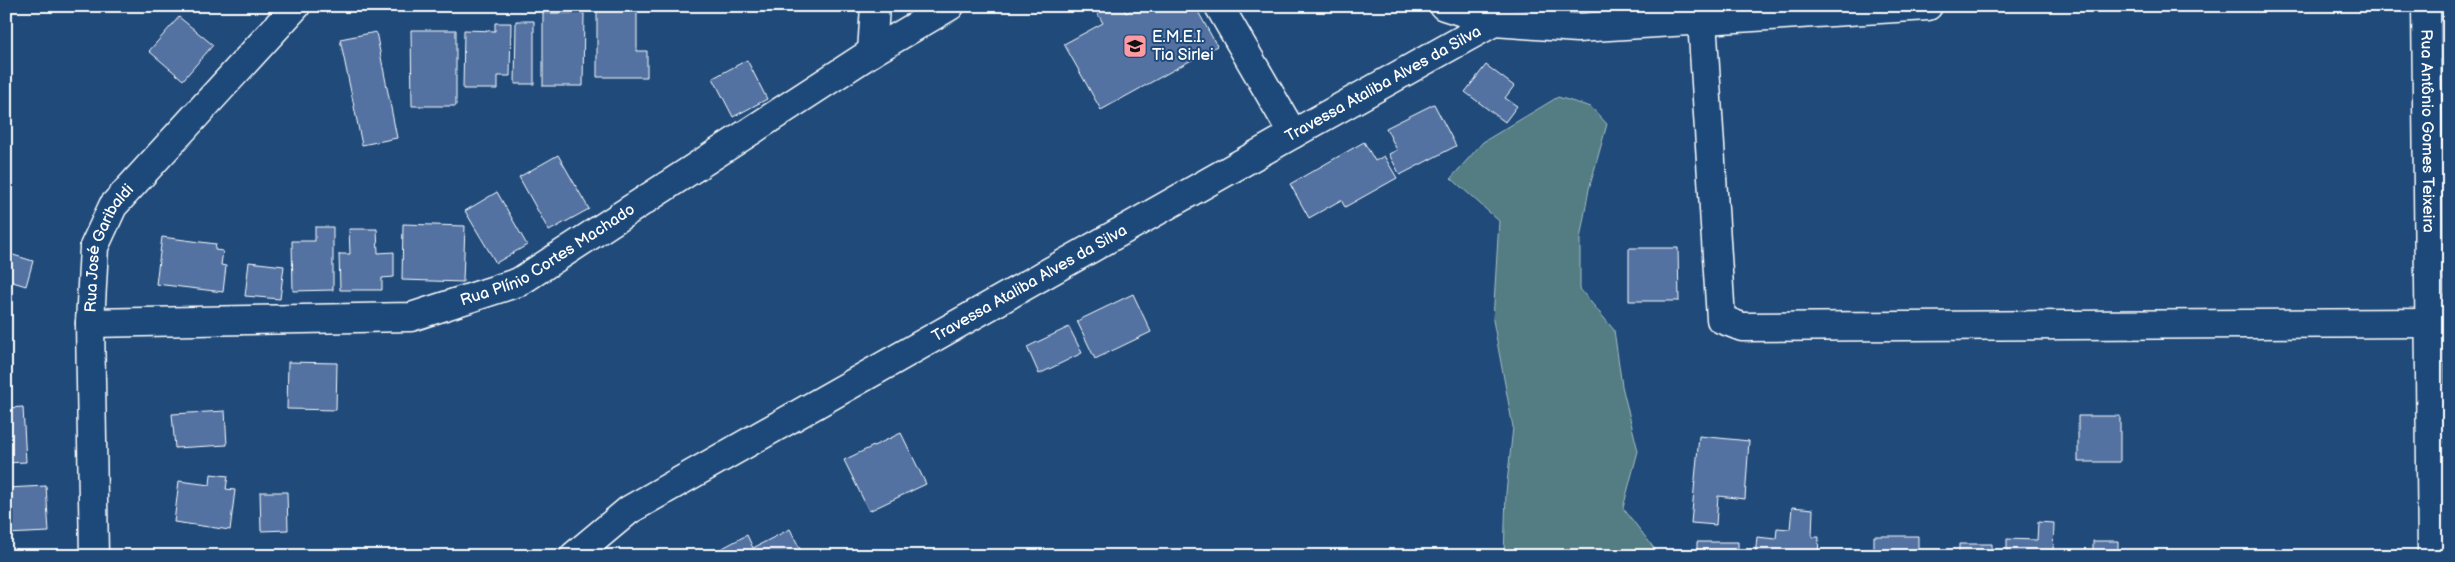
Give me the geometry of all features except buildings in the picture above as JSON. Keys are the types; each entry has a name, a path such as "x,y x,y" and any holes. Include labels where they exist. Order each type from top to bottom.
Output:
{"street":[{"name":"Rua José Garibaldi","path":"94,556 90,323 94,247 113,206 296,6"},
{"path":"872,52 875,6"},
{"name":"Rua Plínio Cortes Machado","path":"90,323 411,317 519,282 872,52 950,6"},
{"path":"1219,6 1293,134"},
{"path":"1444,6 1494,22 1577,28 1704,13 1928,6"},
{"name":"Rua Antônio Gomes Teixeira","path":"2426,6 2432,556"},
{"path":"1704,13 1718,293 1721,319 1742,327 2430,323"},
{"name":"Travessa Ataliba Alves da Silva","path":"574,556 630,510 1494,22"}],"green space":[{"path":"1558,97 1591,107 1607,124 1589,189 1580,239 1580,289 1614,330 1622,386 1638,451 1623,508 1660,556 1504,556 1506,493 1513,427 1493,320 1499,221 1451,178 1483,142"}],"place":[{"name":"E.M.E.I. Tia Sirlei","path":"1135,46"}]}
